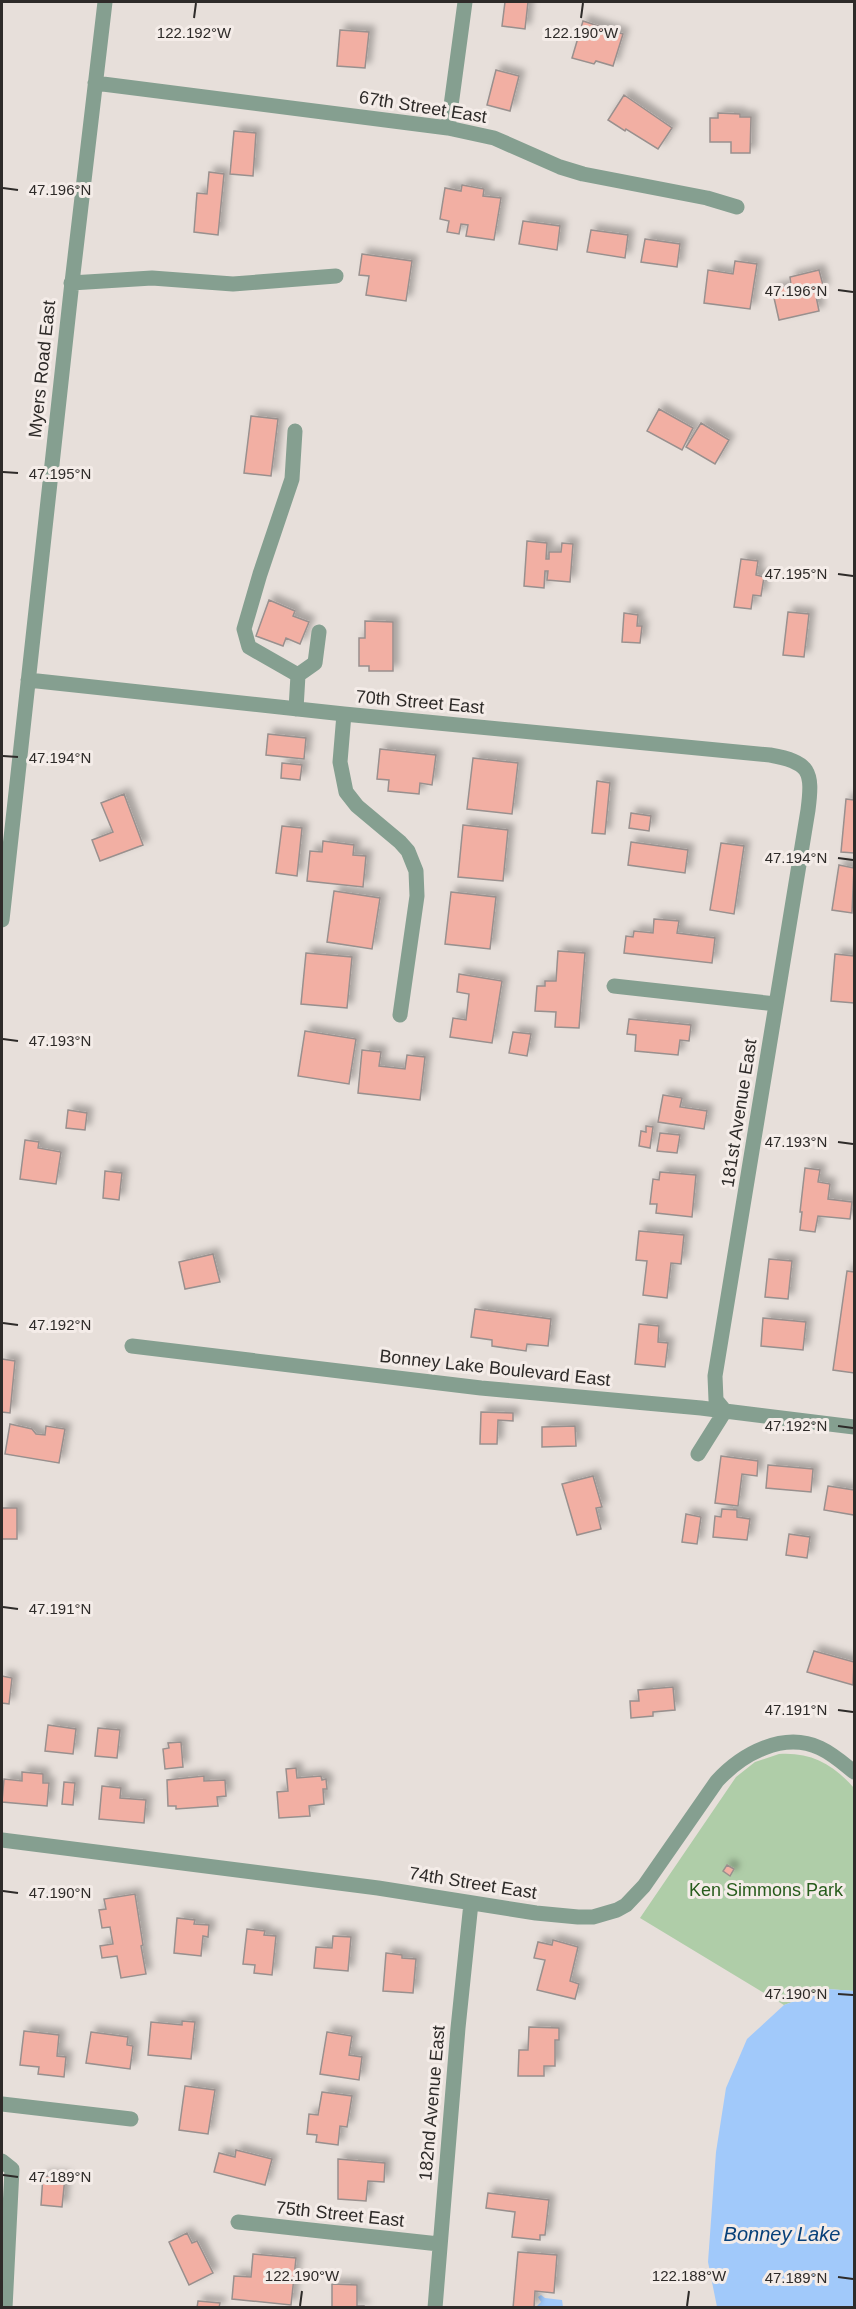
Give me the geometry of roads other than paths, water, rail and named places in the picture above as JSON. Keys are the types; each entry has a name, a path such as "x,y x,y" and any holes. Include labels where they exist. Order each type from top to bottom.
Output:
{"street":[{"name":"Myers Road East","path":"2,920 71,283 105,2"},
{"path":"448,128 465,2"},
{"name":"67th Street East","path":"95,83 448,128 494,138 560,167 583,174 707,198 737,207"},
{"path":"71,283 152,278 233,285 336,276"},
{"path":"296,431 292,479 244,629 249,647 298,675"},
{"path":"298,675 315,663 319,632"},
{"path":"296,709 298,675"},
{"name":"70th Street East","path":"28,680 344,714 770,755 789,758 800,763 806,770"},
{"path":"344,714 340,762 346,792 357,806 408,851 416,871 417,896 400,1015"},
{"name":"181st Avenue East","path":"725,1411 716,1400 715,1376 808,810 810,784 806,770"},
{"path":"614,986 776,1004"},
{"name":"Bonney Lake Boulevard East","path":"132,1346 481,1388 725,1411 855,1427"},
{"path":"698,1454 725,1411"},
{"name":"74th Street East","path":"2,1840 378,1888 536,1913 593,1917 626,1905 644,1886 717,1780 730,1766 744,1757 759,1749 782,1743 807,1743 835,1757 855,1772"},
{"name":"182nd Avenue East","path":"435,2307 458,2028 471,1903"},
{"path":"2,2104 131,2119"},
{"path":"2,2161 12,2169 5,2307"},
{"name":"75th Street East","path":"238,2223 439,2244"}],"water":[{"name":"Bonney Lake","path":"828,1989 854,1991 854,2307 717,2307 708,2262 716,2152 726,2088 747,2039 784,2005"},
{"path":"541,2295 545,2298 562,2300 563,2307 538,2307 541,2302 538,2297"}],"park label":[{"name":"Ken Simmons Park","path":"766,1890"}]}
